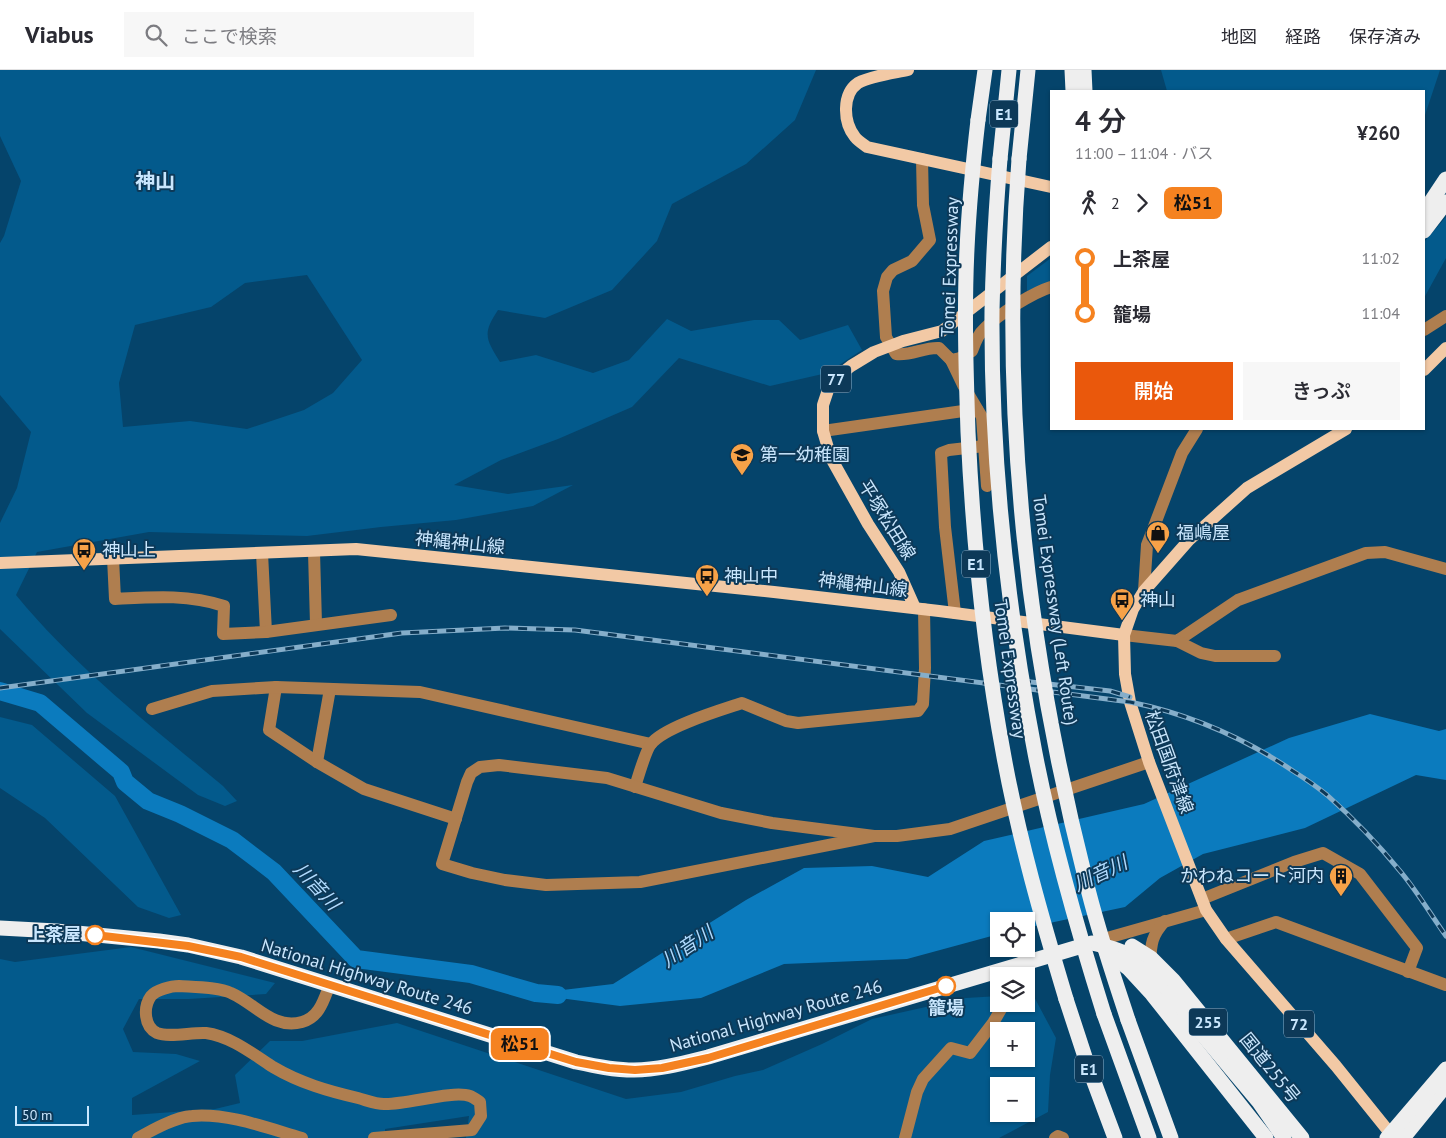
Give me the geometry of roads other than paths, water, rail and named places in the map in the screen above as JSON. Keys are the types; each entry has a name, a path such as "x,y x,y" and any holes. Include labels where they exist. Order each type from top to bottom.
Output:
{"highway":[{"name":"E1","path":"1009,70 1000,159 994,249 992,311 993,378 1006,560 1018,656 1035,753 1064,878 1104,1014 1149,1138"},
{"name":"Tomei Expressway (Left Route)","path":"1028,70 1019,158 1014,241 1014,373 1018,470 1038,653 1055,746 1086,883 1128,1020 1171,1138"},
{"path":"1024,103 1033,70"},
{"path":"1072,70 1073,90"},
{"path":"1084,70 1085,90"},
{"name":"Tomei Expressway","path":"984,71 967,249 965,320 970,481 976,563 988,658 1004,757 1023,846 1066,1000 1115,1138"},
{"path":"1425,210 1446,179"},
{"path":"1425,230 1446,202"},
{"name":"National Highway Route 246","path":"0,928 66,932 188,946 241,957 576,1062 609,1068 635,1070 662,1068 708,1058 990,978"},
{"path":"1092,943 1114,955 1152,994 1266,1138"},
{"name":"National Highway Route 246","path":"1025,967 1092,943 1120,950 1150,965 1259,1102 1284,1138"},
{"name":"国道255号","path":"1150,965 1173,980 1302,1138"},
{"path":"1387,1138 1446,1069"},
{"path":"1403,1138 1446,1084"}],"main road":[{"path":"908,70 859,82 851,90 846,112 849,126 854,136 867,147 1050,187"},
{"name":"平塚松田線","path":"919,609 899,572 830,458 823,432 823,405 828,390 837,377 874,352 891,345 942,331 1050,248"},
{"path":"1425,369 1446,348"},
{"name":"松田国府津線","path":"1344,430 1247,488 1188,540 1144,591 1133,609 1124,635 1125,674 1129,697 1151,766 1202,899 1226,939 1336,1066 1394,1138"},
{"name":"神縄神山線","path":"0,564 356,549 663,580 919,609"},
{"path":"919,609 1124,635"}],"street":[{"path":"922,159 923,205 930,240 912,261 893,270 887,276 883,291 886,337 896,354 905,355 929,347 940,348 951,360 982,417 987,486"},
{"path":"951,360 960,358 972,351 975,341 986,327 1036,292 1050,287"},
{"path":"1425,329 1446,316"},
{"path":"823,432 977,408"},
{"path":"1144,591 1147,545 1182,453 1196,430"},
{"path":"955,613 945,527 941,453 950,450 984,446"},
{"path":"314,552 316,624"},
{"path":"1177,641 1238,600 1366,553 1385,552 1446,569"},
{"path":"262,553 266,632"},
{"path":"114,558 115,599 174,596 204,599 224,606 223,634 266,632 390,614"},
{"path":"634,787 651,744 665,733 693,720 742,703 786,721 798,723 918,711 924,704 925,668 919,609"},
{"path":"1124,635 1177,641 1200,653 1215,656 1275,656"},
{"path":"152,709 212,691 276,688 420,692 651,744"},
{"path":"276,688 269,730 364,790 456,819"},
{"path":"317,762 330,689"},
{"path":"874,836 640,882 546,886 505,880 442,864 471,773 480,767 499,765 607,778 721,812 772,823 874,836 897,836 950,829 1151,766"},
{"path":"1092,943 1165,921 1202,899 1294,862 1323,853 1360,874 1417,948 1408,972"},
{"path":"1150,965 1152,940 1156,931 1165,921"},
{"path":"1226,939 1276,922 1446,985"},
{"path":"330,984 320,1010 313,1017 303,1022 280,1023 231,993 177,986 158,991 151,996 146,1008 147,1021 156,1033 166,1035 207,1034 227,1039 296,1079 317,1088 383,1104 412,1102 453,1095 470,1096 480,1102 481,1116 472,1130 374,1138"},
{"path":"905,1138 917,1092 923,1080 951,1048 970,1053 999,1012"},
{"path":"138,1138 154,1128 190,1116 222,1116 302,1138"},
{"path":"1055,1138 1058,1136 1062,1138"}],"water":[{"path":"1370,714 1439,731 1446,729 1446,780 1416,775 1305,828 1203,854 1160,878 1125,907 1035,926 1035,912 990,912 990,936 907,959 784,964 701,998 620,1006 529,994 613,984 746,900 804,868 872,866 928,877 984,841 1144,804 1289,738"}],"waterway":[{"name":"川音川","path":"0,691 40,703 121,772 125,782 148,801 180,814 232,840 274,872 356,959 471,974 536,993 558,995"}],"railway":[{"path":"0,688 402,633 505,628 575,630 1130,702 1173,713 1235,737 1319,788 1356,822 1392,861 1446,936"},
{"path":"1022,681 1110,691 1130,697"}],"place":[{"name":"第一幼稚園","path":"742,476"},
{"name":"福嶋屋","path":"1158,554"},
{"name":"神山上","path":"84,571"},
{"name":"神山中","path":"707,597"},
{"name":"神山","path":"1122,621"},
{"name":"かわねコート河内","path":"1341,897"},
{"name":"上茶屋","path":"95,935"},
{"name":"籠場","path":"946,986"}],"district":[{"name":"神山","path":"155,181"}]}
